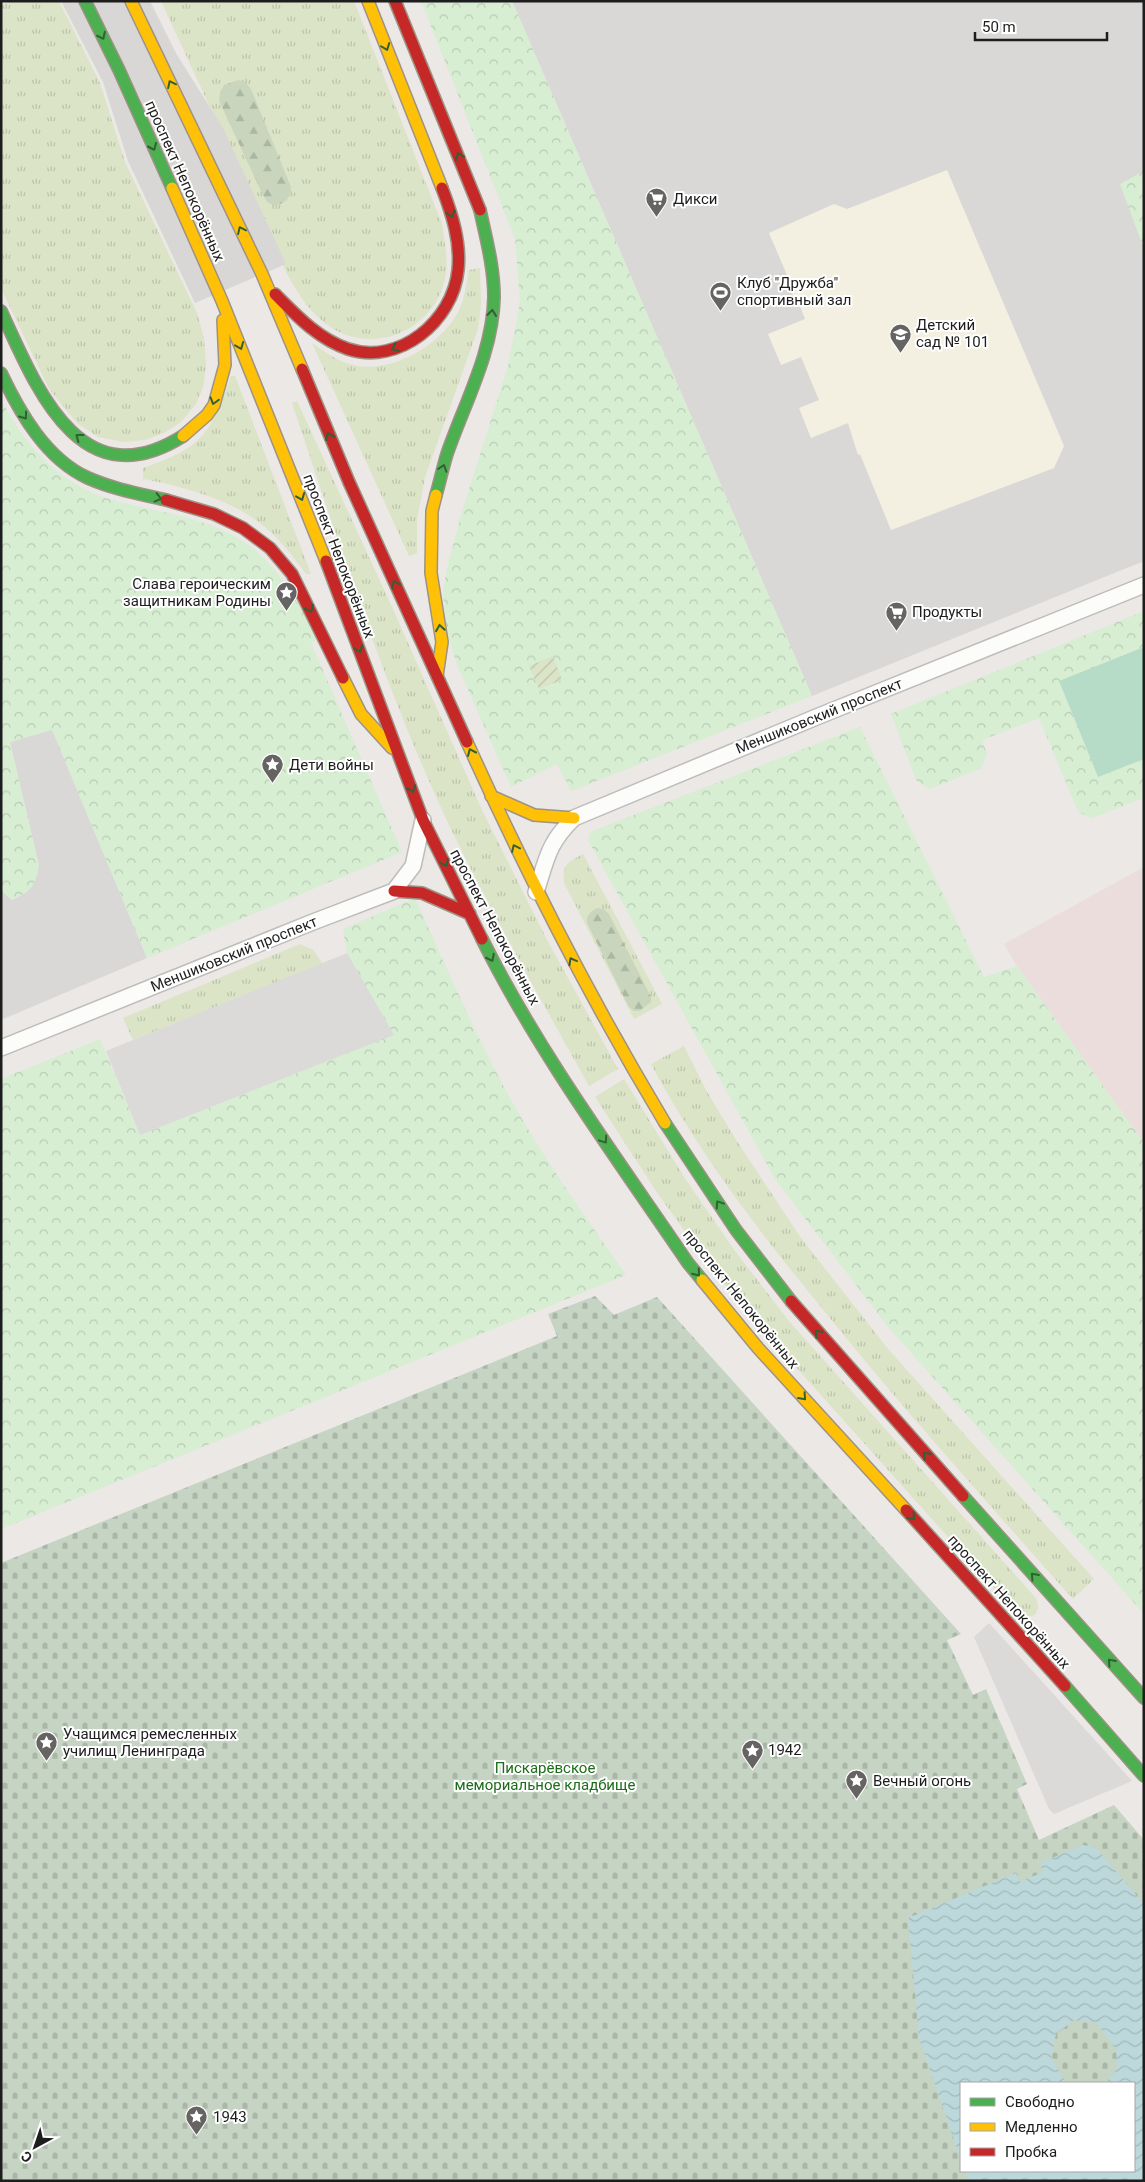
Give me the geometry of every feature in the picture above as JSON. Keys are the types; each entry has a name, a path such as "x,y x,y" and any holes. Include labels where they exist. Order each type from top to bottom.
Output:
{"main road":[{"name":"проспект Непокорённых","path":"85,1 119,70 220,297 308,514 423,820 493,962 582,1108 688,1263 758,1348 1015,1630 1144,1776"},
{"name":"проспект Непокорённых","path":"131,1 264,279 349,482 536,892 632,1068 682,1150 736,1230 802,1316 1144,1698"},
{"path":"264,279 307,326 336,343 362,352 388,351 412,340 428,329 443,313 452,294 458,272 457,242 452,214 368,1"},
{"path":"395,1 478,202 493,275 494,297 489,337 478,374 447,455 432,511 431,573 442,642 437,676"},
{"path":"1,311 40,392 58,420 78,438 100,452 121,456 137,456 154,453 172,444 188,433 212,410 225,365 220,297"},
{"path":"1,373 16,406 35,432 60,459 86,477 111,487 183,504 214,514 243,528 270,548 292,574 361,714 401,758"},
{"path":"491,796 534,815 574,818"},
{"path":"394,891 422,893 470,914"}],"street":[{"name":"Меншиковский проспект","path":"536,892 550,847 558,834 574,818 726,754 1144,585"},
{"path":"394,891 412,866 423,820"},
{"name":"Меншиковский проспект","path":"1,1048 394,891"}],"shaded area":[{"path":"512,1 1144,1 1144,561 812,696"},
{"name":"Детский сад № 101","path":"947,170 1064,446 1054,468 891,530 860,454 858,455 848,423 811,438 799,408 819,400 801,357 781,365 768,334 805,319 800,306 797,307 791,290 793,289 769,233 834,204 847,209"},
{"path":"52,729 147,958 1,1020 1,890 12,900 39,866 10,742"},
{"path":"1144,867 1144,1143 1017,966 1004,944"},
{"path":"347,953 394,1035 140,1135 106,1051"},
{"path":"989,1623 1132,1781 1054,1814 1049,1809 974,1637"}],"green space":[{"path":"11,1 59,1 100,83 125,162 197,313 204,338 206,364 204,384 196,404 181,422 164,433 145,440 123,442 98,437 77,423 49,389 1,288 1,5"},
{"path":"161,1 354,1 442,224 446,273 440,293 430,310 416,324 399,333 381,338 362,339 343,334 325,323 308,306 286,272"},
{"path":"421,1 512,1 812,696 571,791 557,764 511,787 457,665 446,628 443,590 447,568 463,508 508,366 520,302 515,239"},
{"path":"238,80 245,82 251,89 291,187 287,200 275,206 267,202 262,193 219,101 220,92 224,85"},
{"path":"1144,171 1144,249 1120,184"},
{"path":"480,268 481,304 478,329 425,477 417,520 417,553 409,556 312,343 336,359 353,365 368,367 398,361 412,355 426,347 449,326 462,303 469,270"},
{"path":"231,376 235,376 311,574 306,574 278,539 245,513 203,494 143,479 143,468 179,453 202,436 217,412"},
{"path":"1,399 20,432 32,446 59,473 75,483 109,499 206,523 250,546 274,569 293,596 318,639 311,643 402,852 147,958 52,730 10,742 39,866 34,883 24,894 12,900 1,890"},
{"path":"297,401 392,607 482,810 546,938 618,1069 589,1086 483,892 450,827 427,775 384,670 346,564 292,403"},
{"path":"1144,611 1144,647 1059,682 1098,776 1144,759 1144,798 1092,818 1078,812 1039,718 982,740 987,754 981,768 930,789 916,780 891,714"},
{"path":"1144,647 1144,759 1098,777 1059,681"},
{"path":"553,656 562,680 539,689 529,666"},
{"path":"860,727 984,977 1017,966 1144,1143 1144,1614 888,1327 775,1179 588,840 590,832"},
{"path":"583,854 662,1004 634,1019 564,883 565,867"},
{"path":"415,898 480,1041 504,1087 562,1183 626,1275 1,1529 1,1079 100,1039 140,1135 393,1035 347,953 343,929"},
{"path":"597,908 604,909 609,914 651,997 651,1002 640,1011 634,1011 629,1007 587,923 589,914"},
{"path":"300,944 313,950 323,964 133,1040 123,1018"},
{"path":"684,1046 707,1092 738,1143 801,1238 888,1349 1094,1579 1073,1599 885,1385 801,1283 732,1193 689,1130 651,1064"},
{"path":"624,1079 684,1177 735,1251 789,1321 1035,1597 1038,1606 1035,1615 1024,1618 1017,1614 769,1337 713,1270 658,1194 595,1097"},
{"name":"Пискарёвское мемориальное кладбище","path":"595,1296 614,1315 657,1297 961,1634 947,1640 973,1695 986,1689 1027,1784 1017,1789 1039,1840 1114,1805 1144,1840 1144,2181 1,2181 1,1563 557,1336 548,1314"}],"water":[{"path":"1083,1845 1095,1847 1144,1904 1144,2181 969,2181 965,2172 1135,2172 1135,2082 1106,2082 1117,2069 1116,2050 1097,2023 1074,2020 1056,2034 1051,2057 1065,2082 960,2082 960,2157 919,2038 908,1918 1016,1873 1020,1882 1043,1872 1040,1863"}],"pier":[{"path":"61,1 150,1 177,55 223,128 286,264 195,303 128,161 103,82"}],"traffic: fast":[{"path":"85,1 119,70 172,188"},
{"path":"436,495 447,454 477,377 489,337 494,297 493,275 480,210"},
{"path":"1,311 30,372 47,401 66,426 89,445 116,455 147,452 183,436"},
{"path":"1,373 17,404 36,433 47,447 73,470 97,482 166,500"},
{"path":"482,939 504,981 553,1064 633,1184 702,1280"},
{"path":"665,1123 736,1230 791,1301"},
{"path":"963,1496 1144,1698"},
{"path":"1065,1686 1144,1776"}],"traffic: slow":[{"path":"131,1 262,274 302,369"},
{"path":"368,1 442,188"},
{"path":"172,188 222,301 326,561"},
{"path":"183,436 207,415 214,405 225,365 223,320"},
{"path":"436,495 432,511 431,573 442,642 437,676"},
{"path":"343,678 361,714 392,748"},
{"path":"467,742 512,840 560,935 611,1030 665,1123"},
{"path":"491,796 534,815 574,818"},
{"path":"702,1280 758,1348 906,1510"}],"traffic: jam":[{"path":"395,1 480,210"},
{"path":"275,294 317,333 348,349 367,353 386,351 404,345 420,335 434,322 446,306 454,289 458,270 459,260 455,228 442,188"},
{"path":"302,369 349,482 467,742"},
{"path":"166,500 214,514 243,528 270,548 292,574 343,678"},
{"path":"326,561 423,820 482,939"},
{"path":"394,891 422,893 470,914"},
{"path":"791,1301 963,1496"},
{"path":"906,1510 1065,1686"}],"place":[{"name":"Дикси","path":"657,218"},
{"name":"Клуб \"Дружба\" спортивный зал","path":"721,311"},
{"name":"Детский сад № 101","path":"900,353"},
{"name":"Слава героическим защитникам Родины","path":"287,612"},
{"name":"Продукты","path":"896,631"},
{"name":"Дети войны","path":"273,784"},
{"name":"Учащимся ремесленных училищ Ленинграда","path":"47,1762"},
{"name":"1942","path":"752,1769"},
{"name":"Вечный огонь","path":"857,1800"},
{"name":"1943","path":"197,2136"}]}
